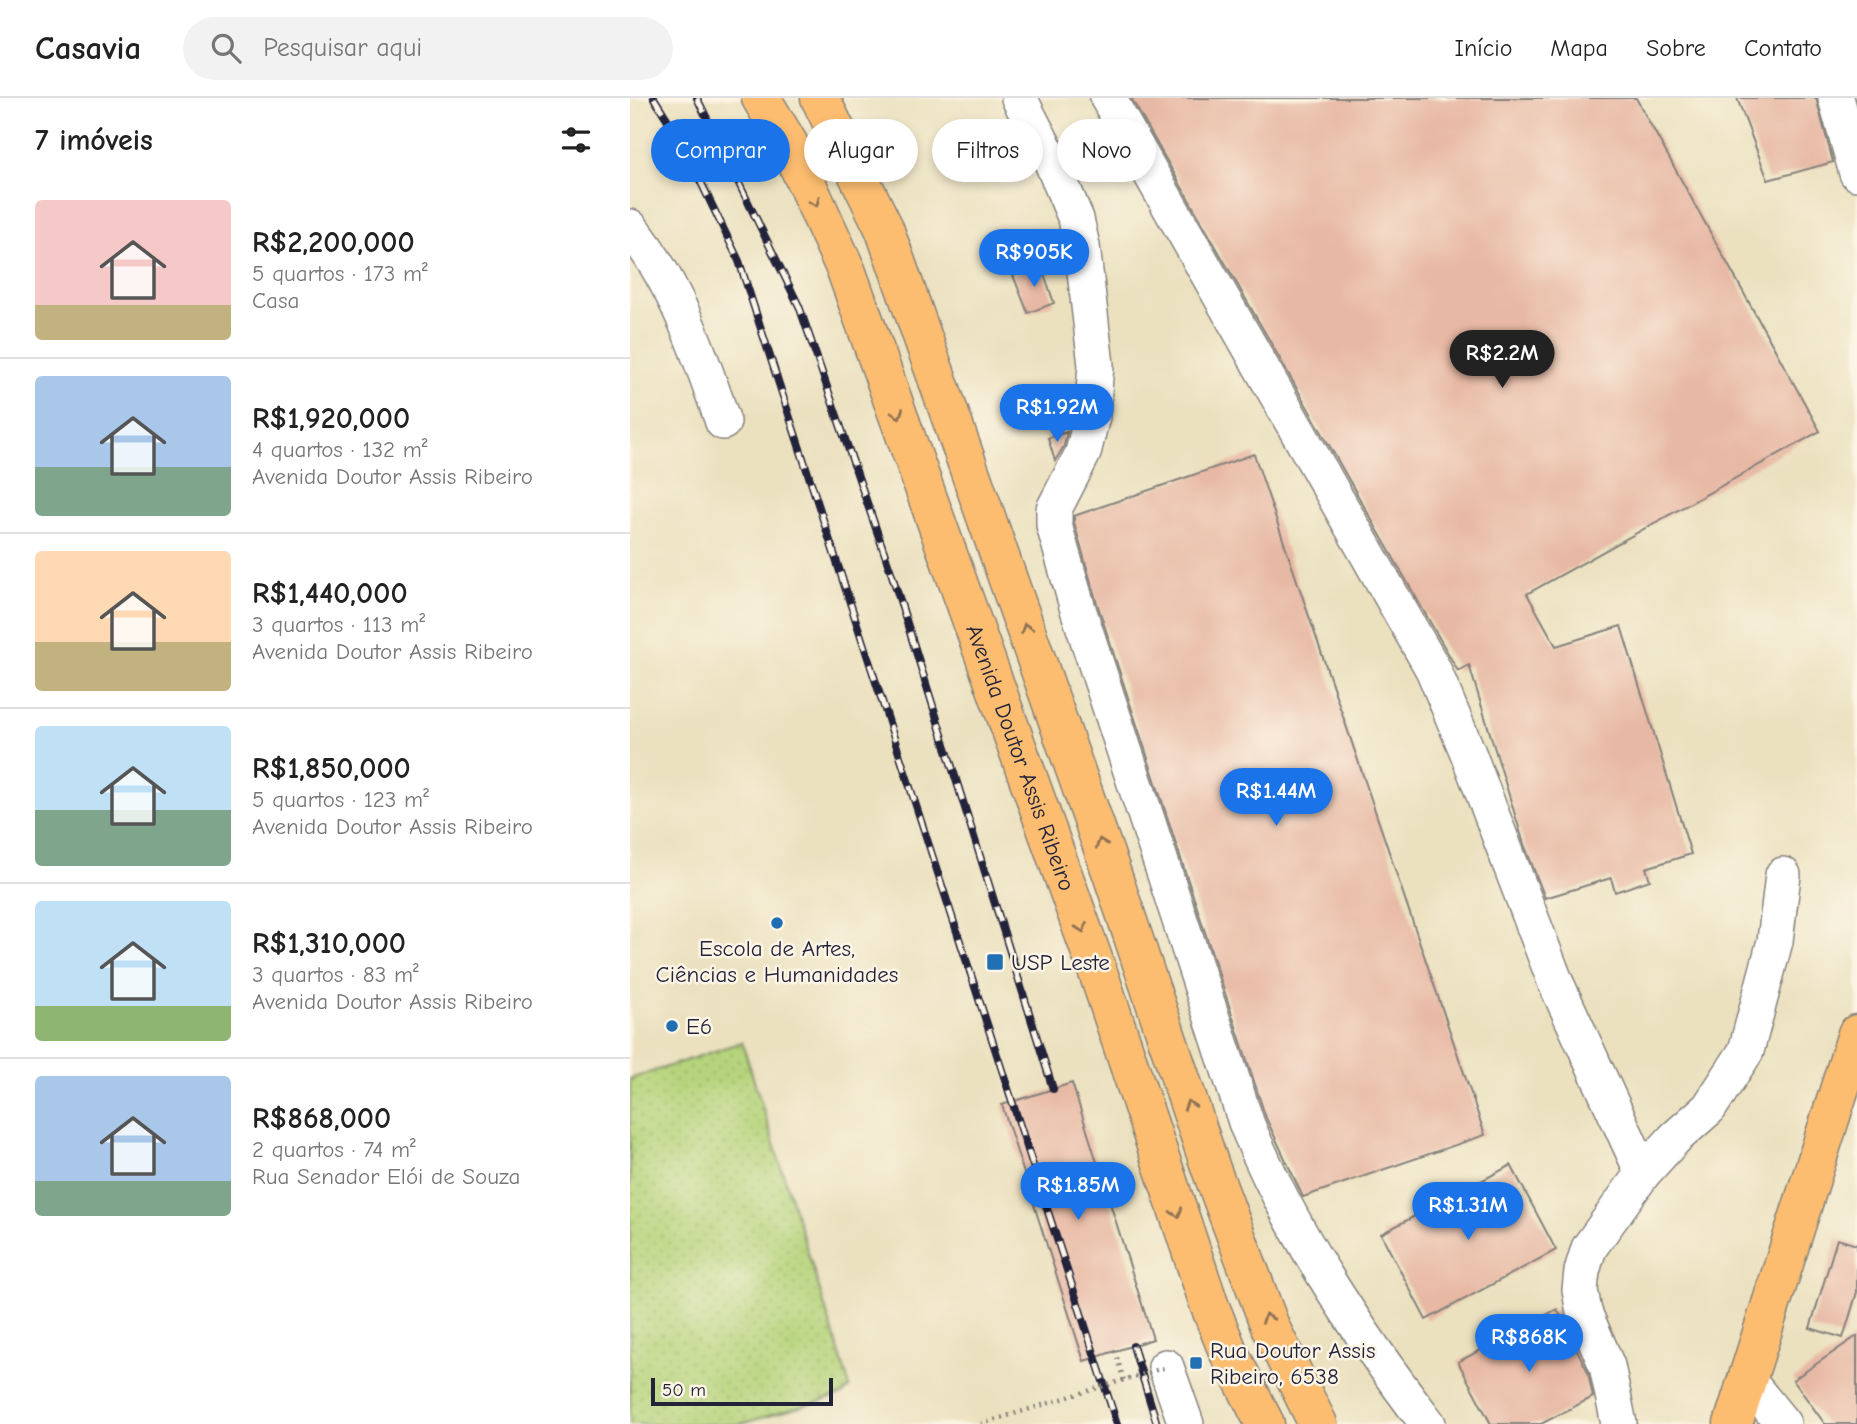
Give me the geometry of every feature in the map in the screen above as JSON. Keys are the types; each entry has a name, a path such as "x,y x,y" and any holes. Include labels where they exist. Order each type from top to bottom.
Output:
{"main road":[{"name":"Avenida Doutor Assis Ribeiro","path":"761,98 788,142 846,270 1101,981 1209,1304 1232,1360 1265,1424"},
{"name":"Avenida Doutor Assis Ribeiro","path":"820,98 884,228 1112,874 1211,1170 1271,1329 1318,1424"},
{"path":"1733,1424 1857,1034"}],"street":[{"path":"1019,98 1051,160 1076,219 1082,246 1096,365 1092,416 1083,453 1054,509 1054,526 1077,606 1247,1125 1266,1172 1296,1231 1335,1296 1429,1424"},
{"path":"1108,98 1433,669 1555,981 1643,1173"},
{"path":"1836,98 1857,173"},
{"path":"630,228 649,251 677,305 701,357 723,422"},
{"path":"1619,1424 1607,1366 1584,1312 1580,1290 1581,1271 1589,1248 1643,1173 1675,1138 1709,1108 1746,1051 1775,940 1783,875"},
{"path":"1166,1367 1186,1424"},
{"path":"1748,1381 1783,1424"}],"path":[{"path":"1115,1352 1124,1381"},
{"path":"981,1424 1166,1367"}],"green space":[{"path":"742,1042 850,1387 842,1395 740,1424 630,1424 630,1079"}],"building":[{"path":"1131,98 1636,98 1820,431 1527,594 1556,646 1621,626 1691,854 1646,868 1650,880 1615,892 1611,878 1545,898 1524,844 1469,665 1458,671 1156,142 1156,119 1143,119"},
{"path":"1737,98 1816,98 1833,162 1768,180"},
{"path":"1041,265 1054,303 1028,313 1013,275"},
{"path":"1067,432 1064,446 1055,461 1048,438"},
{"path":"1254,454 1485,1135 1303,1197 1266,1118 1096,600 1074,522 1074,516"},
{"path":"1072,1083 1153,1339 1084,1361 1002,1105"},
{"path":"1511,1165 1556,1250 1426,1320 1381,1234"},
{"path":"1837,1239 1857,1245 1857,1292 1843,1338 1810,1328"},
{"path":"1557,1309 1588,1372 1593,1397 1541,1424 1491,1424 1458,1362"},
{"path":"1857,1336 1857,1424 1825,1424 1793,1380"}],"railway":[{"path":"654,98 681,141 739,261 1117,1424"},
{"path":"697,98 799,306 891,572 1053,1089"},
{"path":"1133,1346 1157,1424"}],"place":[{"name":"Escola de Artes, Ciências e Humanidades","path":"777,923"},
{"name":"USP Leste","path":"995,962"},
{"name":"E6","path":"672,1026"},
{"name":"Rua Doutor Assis Ribeiro, 6538","path":"1196,1363"}]}
